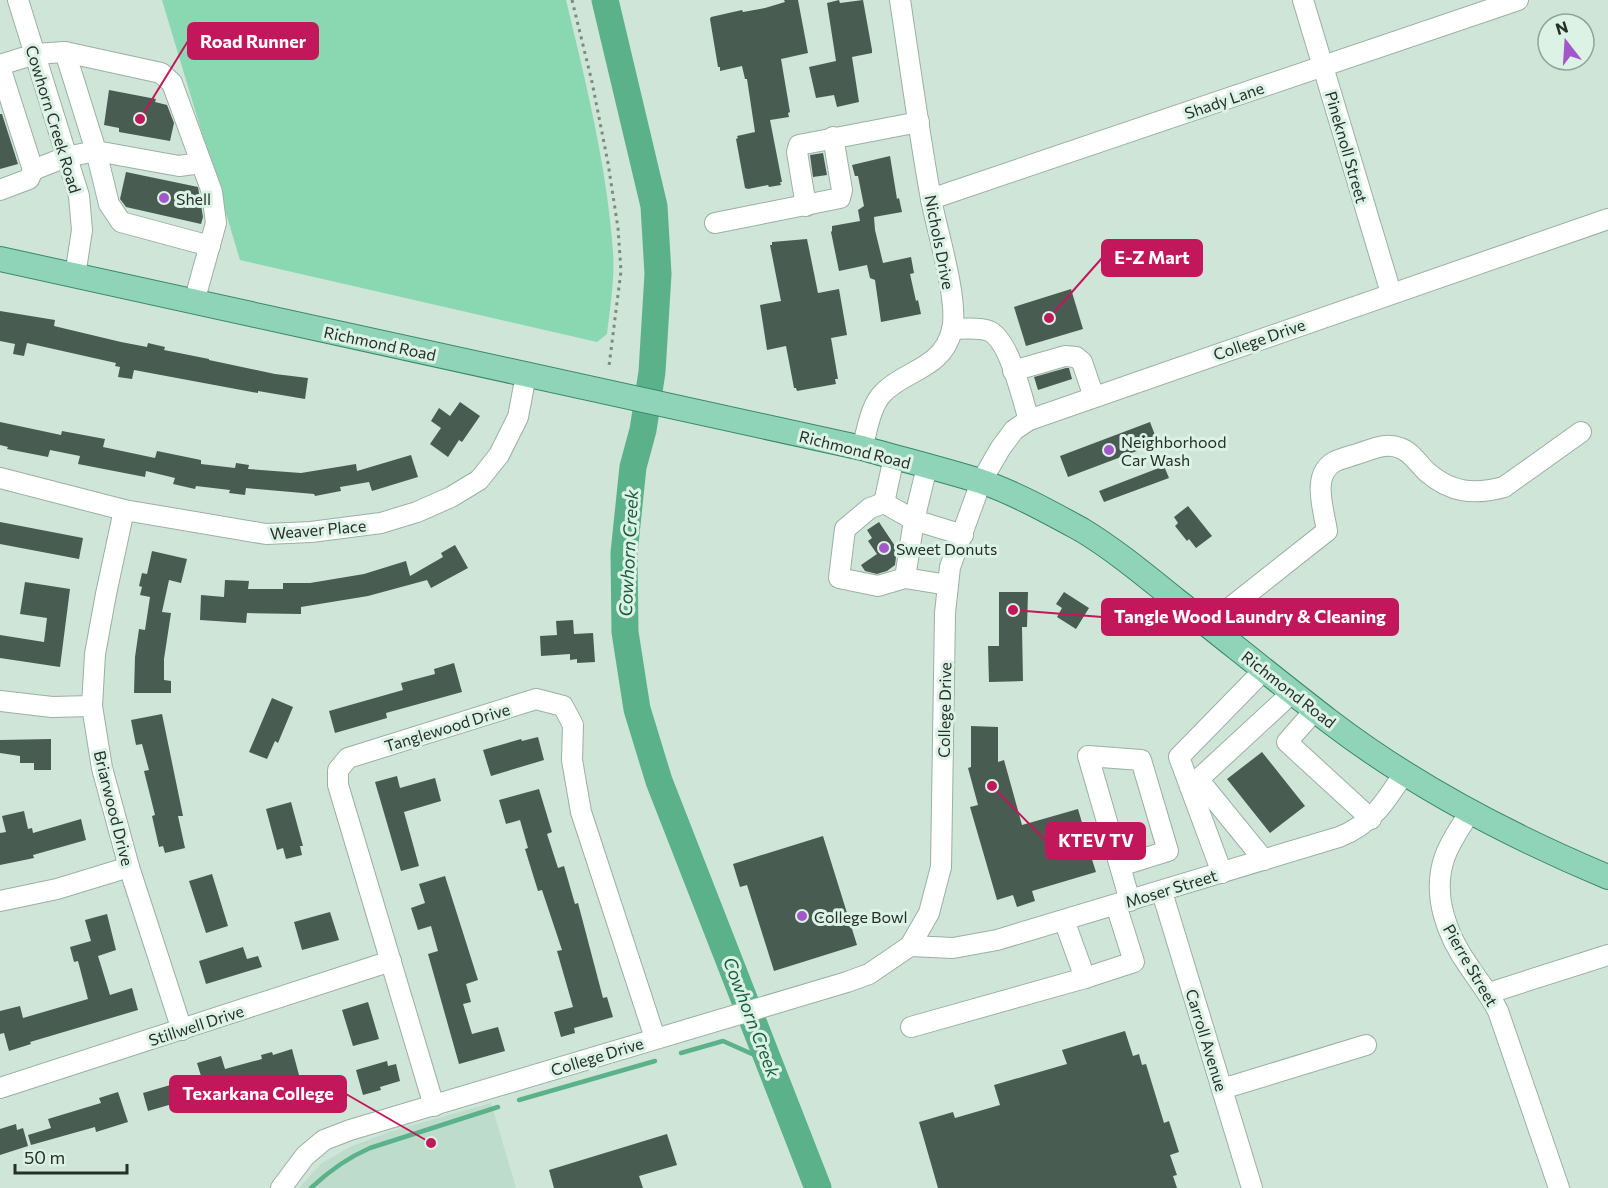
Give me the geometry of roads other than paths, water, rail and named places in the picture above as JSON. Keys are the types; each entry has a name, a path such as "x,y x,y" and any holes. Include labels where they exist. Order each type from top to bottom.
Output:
{"main road":[{"name":"Richmond Road","path":"0,259 862,448 981,482 1037,506 1084,531 1134,567 1362,746 1404,773 1470,812 1542,849 1608,877"}],"street":[{"name":"Cowhorn Creek Road","path":"18,0 79,196 82,230 75,276"},
{"name":"Nichols Drive","path":"862,448 874,408 882,393 928,365 944,348 952,329 952,298 931,199 900,0"},
{"name":"Pineknoll Street","path":"1303,0 1391,293"},
{"name":"Shady Lane","path":"931,199 1518,0"},
{"path":"65,52 96,151 109,204 121,222 210,246"},
{"path":"0,190 29,179 33,170 0,66 35,54 65,52 161,73 172,83 212,192 216,223 194,302"},
{"path":"806,206 797,148 802,143 919,122"},
{"path":"715,223 837,200 842,194 833,137"},
{"path":"33,170 66,157 96,151 179,166 201,163"},
{"name":"College Drive","path":"281,1188 305,1156 324,1140 350,1130 869,974 910,946 929,913 941,867 945,614 950,567 981,482 1014,430 1029,420 1608,219"},
{"path":"952,329 987,330 1000,339 1029,420"},
{"path":"1013,371 1065,356 1076,357 1082,363 1094,397"},
{"name":"Weaver Place","path":"0,478 124,510 266,534 381,524 451,497 479,480 499,455 518,417 526,375"},
{"path":"1208,625 1327,531 1321,478 1335,462 1380,446 1395,446 1407,451 1427,472 1443,484 1467,492 1485,491 1504,487 1581,432"},
{"path":"884,503 894,457"},
{"path":"905,578 914,520 927,466"},
{"path":"948,585 905,578 878,586 839,578 845,529 870,508 884,503 914,520 963,535"},
{"name":"Briarwood Drive","path":"124,510 105,594 95,654 92,706 102,768 129,867 182,1030"},
{"path":"1264,670 1179,757 1194,783 1264,860"},
{"path":"1194,783 1293,692"},
{"name":"Tanglewood Drive","path":"434,1106 338,785 338,770 348,758 536,699 563,706 573,725 572,760 581,812 655,1038"},
{"path":"0,701 52,707 92,706"},
{"path":"1287,742 1315,710"},
{"path":"1262,722 1371,819"},
{"path":"911,1027 1134,962 1123,903 1120,866 1088,756 1141,759 1168,851 1120,866"},
{"name":"Moser Street","path":"910,946 953,948 972,946 1123,903 1350,833 1371,819 1387,800 1404,773"},
{"path":"1194,783 1222,873"},
{"name":"Pierre Street","path":"1470,812 1446,854 1440,878 1440,902 1458,949 1469,968 1489,993 1506,1031 1559,1188"},
{"path":"0,901 57,889 129,867"},
{"name":"Carroll Avenue","path":"1162,891 1252,1188"},
{"path":"1064,920 1085,978"},
{"path":"1489,993 1608,955"},
{"name":"Stillwell Drive","path":"0,1088 391,962"},
{"path":"1222,1089 1366,1045"}],"waterway":[{"name":"Cowhorn Creek","path":"605,0 654,206 658,274 652,372 643,430 633,467 624,553 625,632 637,709 659,781 818,1188"},
{"path":"681,1053 723,1041 768,1061"},
{"path":"519,1100 655,1061"},
{"path":"311,1188 339,1165 370,1148 498,1107"}],"place":[{"name":"Road Runner","path":"140,119"},
{"name":"Shell","path":"164,198"},
{"name":"E-Z Mart","path":"1049,318"},
{"name":"Neighborhood Car Wash","path":"1109,450"},
{"name":"Sweet Donuts","path":"884,548"},
{"name":"Tangle Wood Laundry & Cleaning","path":"1013,610"},
{"name":"KTEV TV","path":"992,786"},
{"name":"College Bowl","path":"802,916"},
{"name":"Texarkana College","path":"431,1143"}]}
